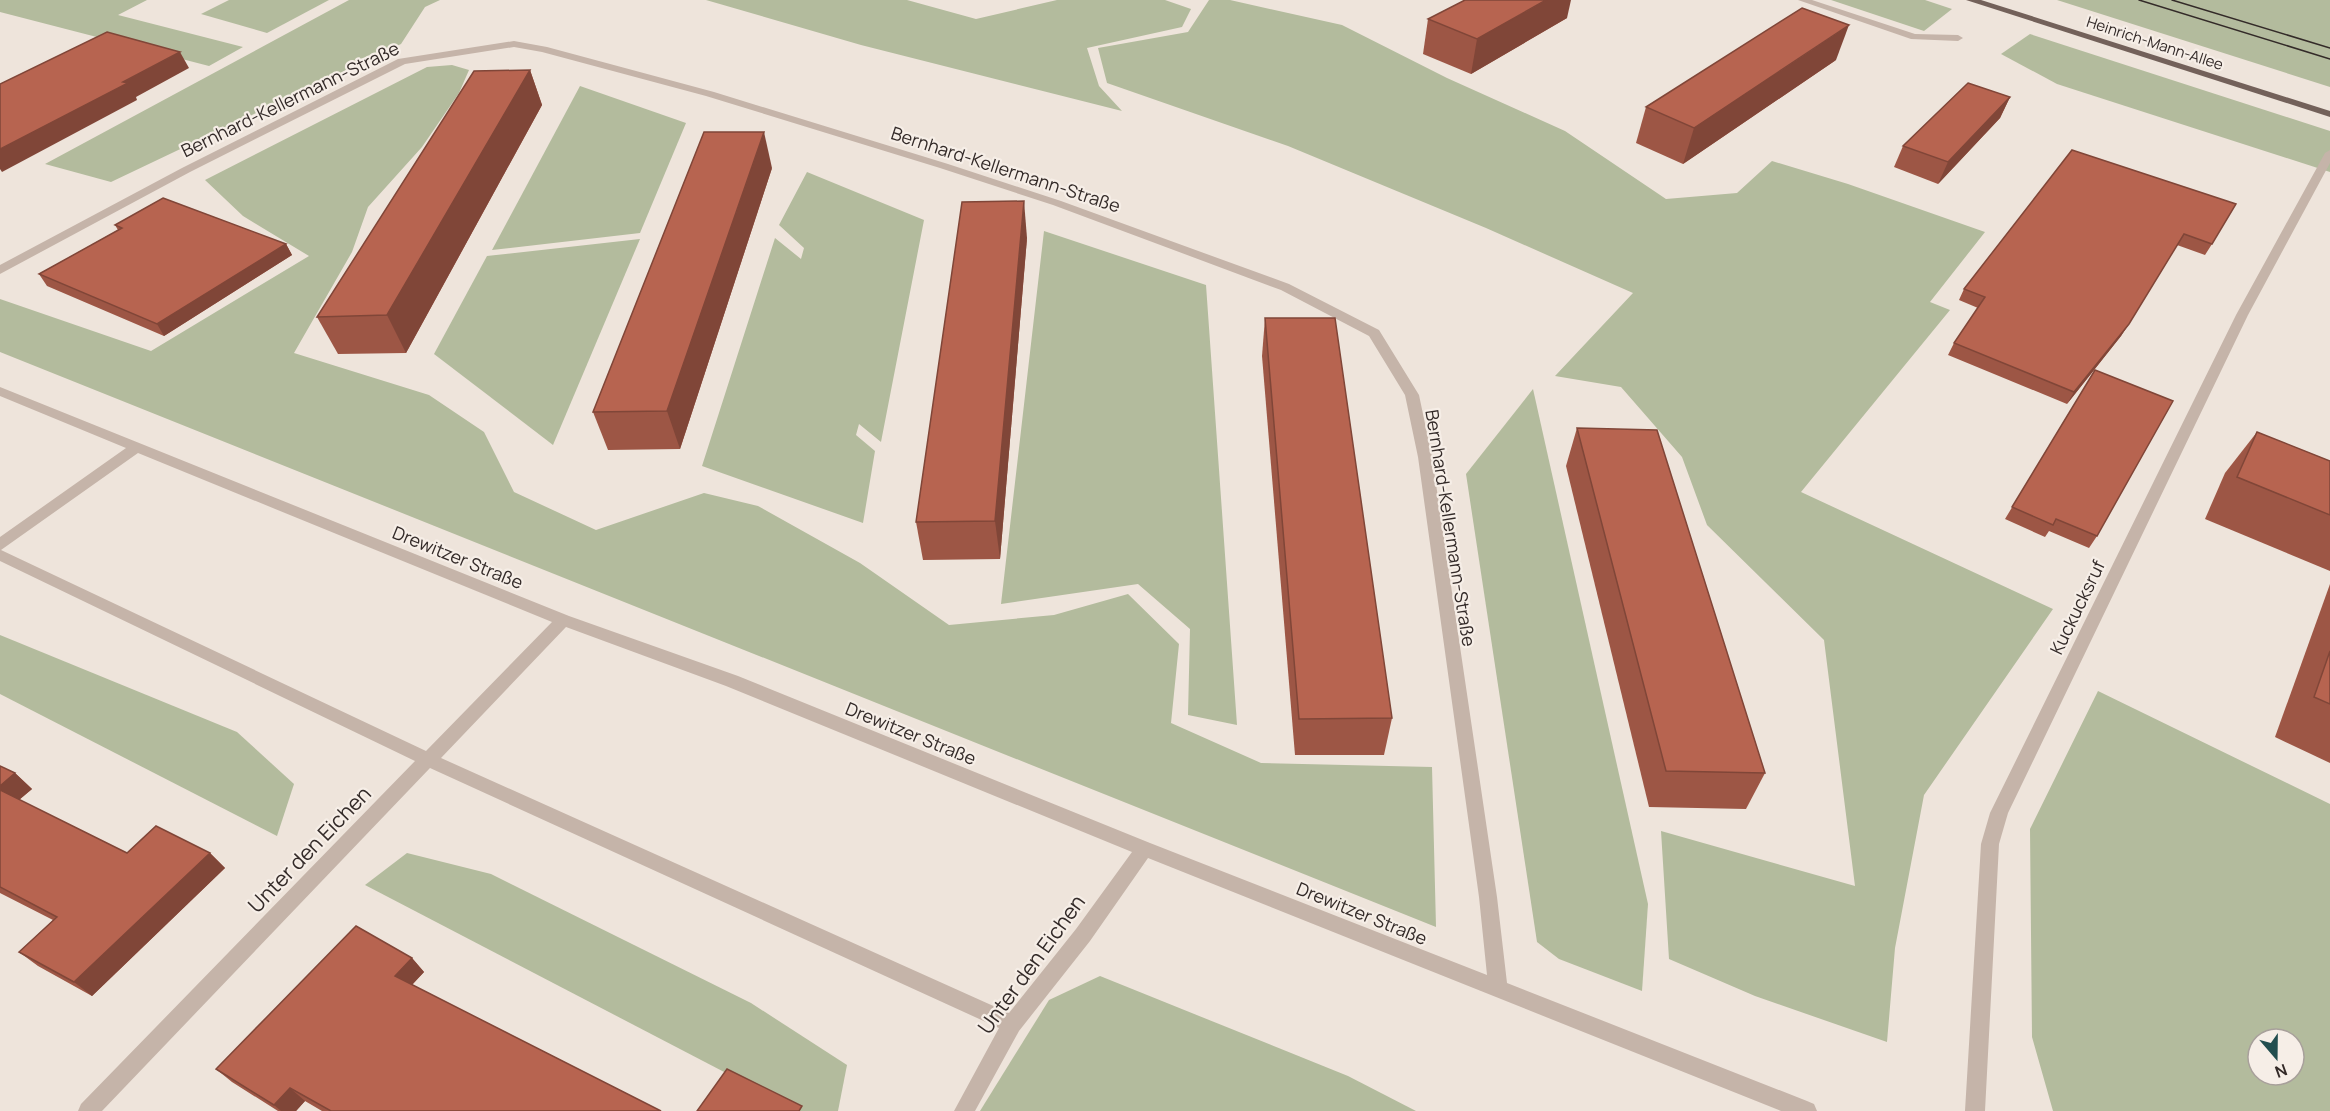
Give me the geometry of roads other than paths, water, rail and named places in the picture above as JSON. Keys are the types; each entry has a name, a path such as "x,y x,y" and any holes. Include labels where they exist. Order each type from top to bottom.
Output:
{"main road":[{"name":"Heinrich-Mann-Allee","path":"1971,0 2330,114"}],"street":[{"path":"1803,0 1914,37 1958,38"},
{"name":"Bernhard-Kellermann-Straße","path":"0,270 186,170 402,61 514,44 543,49 710,94 1057,203 1285,287 1374,333 1412,395 1425,457 1488,897 1498,988"},
{"name":"Kuckucksruf","path":"1975,1111 1990,844 1999,813 2242,315 2330,153"},
{"name":"Drewitzer Straße","path":"0,392 563,620 763,694 1144,849 1807,1111"},
{"path":"0,545 135,448"},
{"path":"0,555 429,760 1012,1024"},
{"name":"Unter den Eichen","path":"88,1111 563,620"},
{"name":"Unter den Eichen","path":"964,1111 1012,1024 1083,935 1144,849"}],"tram line":[{"path":"2139,0 2330,59"},
{"path":"2172,0 2330,48"}]}
